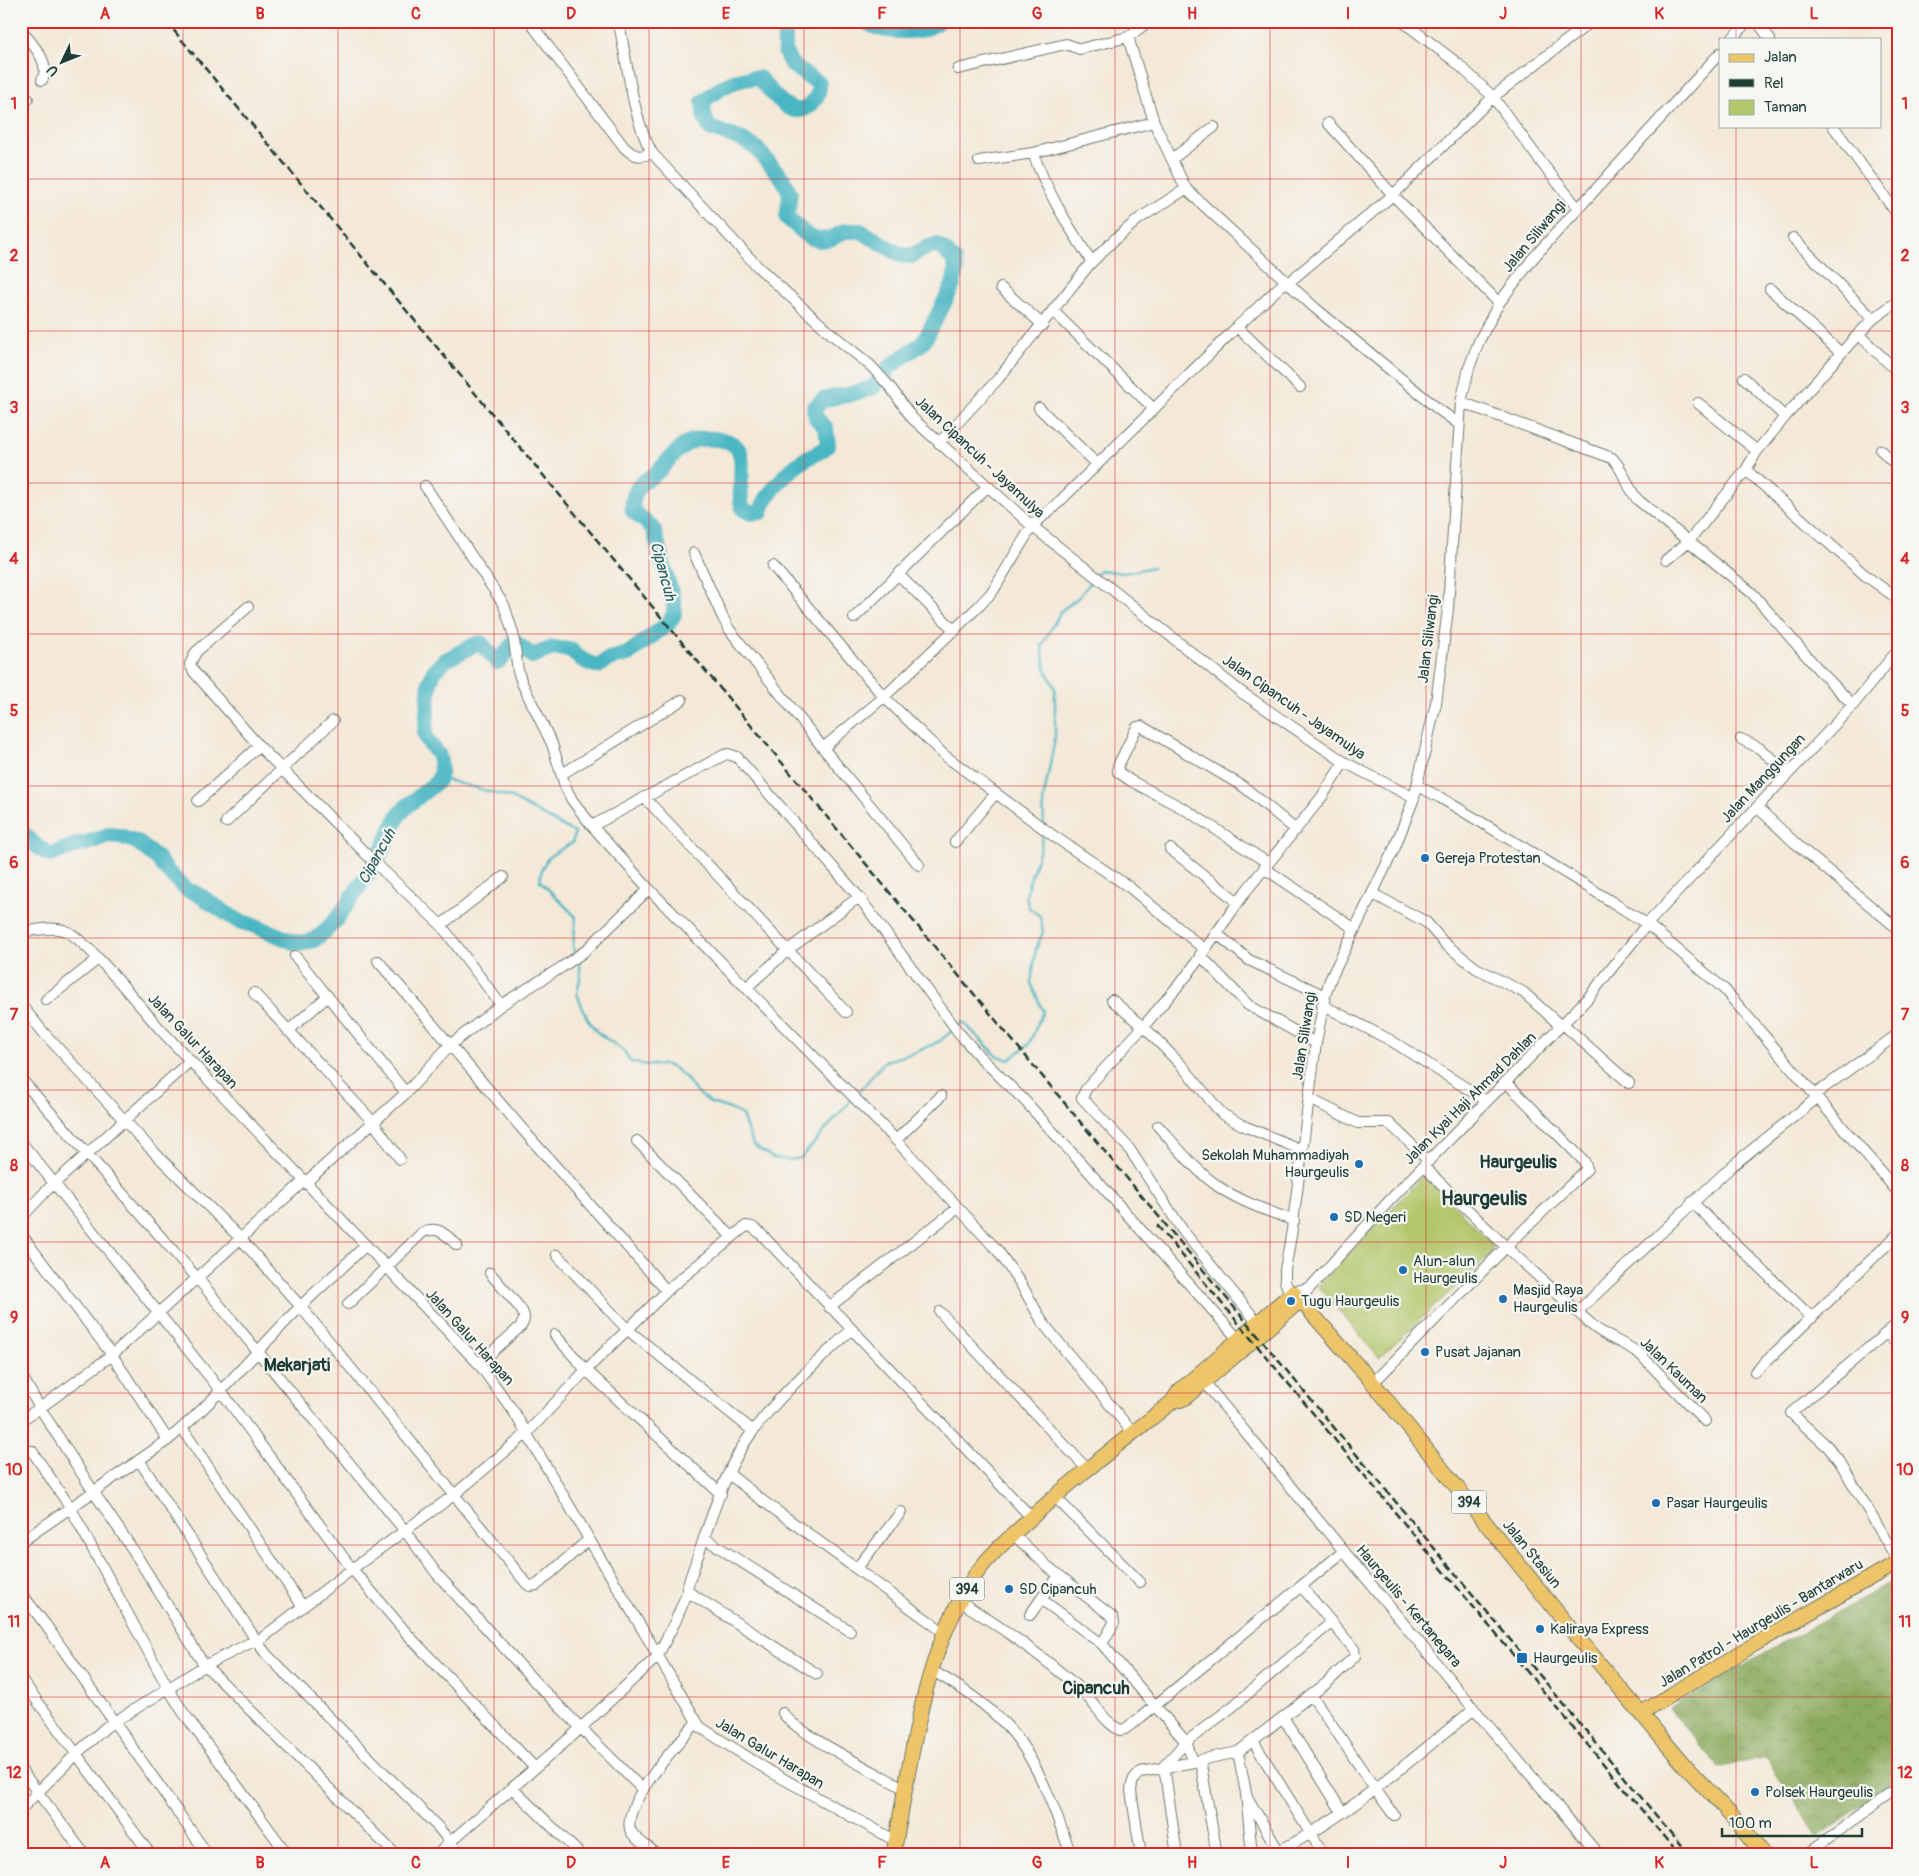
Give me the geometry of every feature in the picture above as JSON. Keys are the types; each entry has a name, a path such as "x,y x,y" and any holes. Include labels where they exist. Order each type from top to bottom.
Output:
{"main road":[{"name":"394","path":"1201,1378 1238,1340 1258,1323 1297,1297"},
{"name":"394","path":"893,1855 921,1706 931,1670 945,1633 980,1570 1013,1534 1054,1496 1172,1402 1180,1391 1201,1378 1297,1297"},
{"name":"Jalan Stasiun","path":"1297,1297 1373,1383 1641,1714 1685,1766 1740,1824 1764,1855"},
{"name":"Jalan Patrol - Haurgeulis - Bantarwaru","path":"1641,1714 1755,1644 1898,1561"}],"street":[{"name":"Jalan Cipancuh - Jayamulya","path":"617,21 635,102 647,144 652,154 684,191 758,267 828,331 871,366 891,388 906,412 1032,526 1241,692 1344,762 1414,798"},
{"path":"958,69 1066,44 1080,49 1128,37 1149,21"},
{"path":"1402,21 1457,64 1493,97 1577,207"},
{"path":"823,748 884,697 955,631 993,591 1032,526 1060,501 1237,327 1287,282 1393,195 1493,97 1592,21"},
{"path":"1733,38 1747,21"},
{"path":"1757,21 1769,38"},
{"path":"533,26 630,153 639,157 652,154"},
{"path":"21,30 44,63 45,75 42,80"},
{"path":"1128,37 1154,122 1186,189 1287,282 1438,409 1459,424"},
{"name":"Jalan Siliwangi","path":"1297,1297 1288,1289 1285,1281 1285,1270 1294,1221 1316,1043 1324,1000 1330,980 1373,894 1414,798 1436,703 1443,656 1452,556 1461,402 1469,368 1479,341 1499,302 1534,257 1577,207 1640,142 1719,54"},
{"path":"980,161 1032,153 1154,122"},
{"path":"1328,123 1393,195 1499,302"},
{"path":"1172,159 1214,127"},
{"path":"1835,128 1898,215"},
{"path":"1032,153 1040,174 1060,213 1092,262"},
{"path":"939,442 998,379 1092,262 1140,218 1186,189"},
{"path":"1793,238 1873,319"},
{"path":"1000,288 1042,325"},
{"path":"1770,289 1841,353"},
{"path":"1666,560 1689,541 1746,470 1758,451 1785,417 1858,334 1873,319 1898,301"},
{"path":"1053,311 1154,409"},
{"path":"1237,327 1300,387"},
{"path":"1858,334 1898,372"},
{"path":"1744,378 1785,417"},
{"path":"1461,402 1612,458 1638,500 1752,593 1853,706"},
{"path":"1698,403 1758,451"},
{"path":"1039,408 1097,464"},
{"path":"1881,450 1898,467"},
{"path":"1746,470 1866,576 1898,599"},
{"path":"425,486 504,605 513,633 518,671 522,683 552,744 565,786 572,800 592,826 649,889 896,1140 1008,1264 1022,1284 1042,1323 1133,1433"},
{"path":"854,618 988,486"},
{"path":"694,553 726,623 823,748 919,865"},
{"path":"773,566 884,697 944,756 1055,837 1129,887 1202,952 1248,1005 1316,1043"},
{"path":"899,575 955,631"},
{"path":"248,607 196,652 190,664 194,672 281,769 372,860 442,925 501,1005"},
{"name":"Jalan Manggungan","path":"1647,924 1853,706 1898,650"},
{"path":"562,774 682,700"},
{"path":"226,822 333,720"},
{"path":"1296,830 1244,787 1140,726 1137,727 1118,766 1118,772 1131,781 1186,810 1355,929"},
{"path":"1741,739 1759,748 1788,773"},
{"path":"198,801 259,746"},
{"path":"592,826 724,755 732,754 737,757 859,897 959,1033 1082,1163 1238,1340"},
{"path":"1258,1323 1183,1231 1134,1154 1082,1098 1086,1089 1143,1027 1188,974 1238,902 1322,798 1344,762"},
{"path":"1418,786 1561,869 1647,924 1724,989 1898,1192"},
{"path":"955,842 995,794"},
{"path":"644,797 846,1012"},
{"path":"1757,807 1796,843 1898,929"},
{"path":"1170,849 1238,902"},
{"path":"442,925 502,877"},
{"path":"21,1420 112,1355 240,1238 406,1093 450,1046 501,1005 584,951 649,889"},
{"path":"1373,894 1426,922 1445,944 1476,968 1523,992 1629,1082"},
{"path":"746,988 788,950 859,897"},
{"name":"Jalan Kyai Haji Ahmad Dahlan","path":"1297,1297 1308,1288 1426,1163 1588,998 1647,924"},
{"name":"Jalan Galur Harapan","path":"21,932 51,929 65,930 78,940 98,959 190,1061 304,1182 478,1364 503,1396 696,1723 708,1734 771,1772 896,1841"},
{"path":"1216,933 1249,960 1324,1000 1487,1101"},
{"path":"295,956 406,1093"},
{"path":"46,1000 98,959"},
{"path":"378,961 594,1212 666,1291"},
{"path":"254,993 372,1122 400,1159"},
{"path":"288,1031 328,996"},
{"path":"1112,1000 1143,1027 1183,1067 1222,1114 1244,1126 1302,1150"},
{"path":"21,1005 44,1033 124,1120 240,1238 301,1306 530,1586 537,1585 588,1540"},
{"path":"1576,1312 1733,1165 1816,1096 1898,1034"},
{"path":"21,1218 55,1183 190,1061"},
{"path":"21,1079 197,1277 405,1530 437,1574 532,1678 643,1790"},
{"path":"1373,1383 1506,1247 1587,1169 1584,1161 1506,1082"},
{"path":"896,1140 941,1096"},
{"name":"Jalan Kauman","path":"1310,1099 1358,1123 1389,1123 1506,1247 1601,1333 1640,1354 1705,1421"},
{"path":"1158,1126 1201,1172 1217,1186 1294,1221"},
{"path":"637,1141 732,1237"},
{"path":"21,1142 221,1391 352,1569 410,1636 535,1768"},
{"path":"1692,1202 1812,1318"},
{"path":"829,1307 958,1208"},
{"path":"21,1809 76,1754 114,1722 206,1665 256,1641 454,1495 526,1434 586,1370 666,1291 746,1226 752,1227 760,1233 851,1330 932,1411 1032,1518"},
{"path":"348,1304 423,1232 428,1230 439,1231 456,1245"},
{"path":"21,1234 112,1355 168,1440"},
{"path":"1755,1372 1898,1234"},
{"path":"21,1542 168,1440 182,1428 221,1391 301,1306 365,1246"},
{"path":"557,1255 628,1330 753,1431"},
{"path":"478,1364 521,1326 524,1319 520,1308 490,1273"},
{"path":"940,1312 1087,1469"},
{"path":"1898,1323 1791,1413 1828,1447 1840,1462 1898,1561"},
{"path":"437,1855 581,1728 657,1657 675,1622 688,1590 688,1584 704,1538 735,1460 753,1431 798,1380 851,1330"},
{"path":"1887,1333 1898,1345"},
{"path":"555,1335 586,1370 721,1494"},
{"path":"21,1375 40,1408 133,1550 200,1659 396,1855"},
{"name":"Haurgeulis - Kertanegara","path":"1201,1378 1474,1708 1599,1855"},
{"path":"182,1428 303,1607"},
{"path":"32,1451 70,1507 168,1688 288,1855"},
{"path":"139,1460 256,1641 267,1655 438,1827 462,1855"},
{"path":"729,1474 763,1501 945,1633"},
{"path":"1054,1496 1140,1582"},
{"path":"857,1568 901,1512"},
{"path":"1013,1534 1059,1576 1113,1617 1114,1623 1102,1644"},
{"path":"704,1538 850,1631"},
{"path":"961,1602 1044,1660 1086,1695 1115,1728 1120,1730 1125,1729 1344,1551"},
{"path":"1030,1615 1059,1576"},
{"path":"1141,1855 1131,1791 1132,1781 1141,1772 1238,1752 1346,1667 1355,1656 1354,1649 1302,1587"},
{"path":"688,1590 817,1674"},
{"path":"21,1593 208,1855"},
{"path":"1041,1599 1102,1644 1186,1742 1196,1761 1217,1855"},
{"path":"1164,1766 1186,1742 1332,1622"},
{"path":"931,1670 973,1697 1000,1720 1020,1741 1042,1779 1071,1855"},
{"path":"21,1679 151,1855"},
{"path":"1311,1695 1340,1735 1374,1789 1394,1815"},
{"path":"1246,1793 1274,1852 1342,1812 1374,1789 1474,1708"},
{"path":"783,1713 793,1724 817,1740 906,1789"},
{"path":"1283,1717 1342,1812"},
{"path":"658,1855 637,1838 630,1829 633,1808 667,1756 696,1723"},
{"path":"1253,1741 1324,1855"},
{"path":"1238,1752 1246,1793 1252,1855"},
{"path":"1164,1766 1177,1855"},
{"path":"21,1770 85,1855"},
{"path":"512,1788 581,1855"},
{"path":"1806,1855 1898,1788"}],"green space":[{"name":"Alun-alun Haurgeulis","path":"1424,1175 1492,1244 1491,1254 1379,1358 1318,1286"},
{"path":"1898,1578 1898,1780 1818,1838 1765,1756 1719,1768 1669,1708"}],"waterway":[{"name":"Cipancuh","path":"21,831 35,845 50,855 108,835 120,836 137,842 158,859 168,872 187,890 196,893 238,921 253,925 294,942 303,943 314,940 336,920 377,861 398,816 408,805 438,781 441,770 440,760 425,734 430,682 434,671 444,661 481,643 497,662 515,642 532,656 553,648 571,650 583,660 598,666 609,659 628,654 669,623 674,614 674,603 653,528 633,511 633,498 640,484 656,473 678,450 688,443 700,439 722,440 734,445 741,455 741,502 743,509 751,513 761,512 773,489 787,474 802,461 828,445 826,428 816,418 814,408 823,400 872,388 885,376 888,368 921,344 953,285 956,270 954,260 936,245 911,256 901,255 861,231 845,231 830,239 819,240 809,237 787,218 790,193 783,179 756,148 743,140 710,128 705,119 703,102 715,92 743,79 759,78 789,108 804,109 815,99 819,83 793,66 786,53 785,34 787,21"},
{"name":"Cipancuh","path":"865,21 881,28 902,31 923,29 932,26 938,21"},
{"path":"1096,575 1100,570 1124,573 1154,567"},
{"path":"1044,824 1043,801 1055,738 1055,688 1045,668 1042,645 1061,611 1079,597 1093,579"},
{"path":"439,778 510,797 575,833 572,843 554,853 546,861 540,881 576,917 573,946 576,954"},
{"path":"958,1026 963,1022 996,1055 1009,1060 1029,1044 1043,1011 1031,983 1036,949 1043,932 1040,916 1029,908 1026,897 1041,847 1043,832"},
{"path":"577,959 580,966 577,994 587,1018 597,1032 624,1051 631,1062 647,1065 666,1065 674,1068 686,1078 695,1091 711,1103 742,1115 753,1145 773,1158 789,1160 801,1158 852,1099"},
{"path":"856,1095 885,1061 914,1053 940,1041 954,1029"}],"railway":[{"path":"166,21 1689,1855"},
{"path":"1157,1225 1679,1855"}],"place":[{"name":"Gereja Protestan","path":"1425,858"},
{"name":"Sekolah Muhammadiyah Haurgeulis","path":"1359,1164"},
{"name":"SD Negeri","path":"1334,1217"},
{"name":"Alun-alun Haurgeulis","path":"1403,1270"},
{"name":"Masjid Raya Haurgeulis","path":"1503,1299"},
{"name":"Tugu Haurgeulis","path":"1291,1301"},
{"name":"Pusat Jajanan","path":"1425,1352"},
{"name":"Pasar Haurgeulis","path":"1656,1503"},
{"name":"SD Cipancuh","path":"1009,1589"},
{"name":"Kaliraya Express","path":"1540,1629"},
{"name":"Haurgeulis","path":"1522,1658"},
{"name":"Polsek Haurgeulis","path":"1755,1792"}],"district":[{"name":"Haurgeulis","path":"1518,1162"},
{"name":"Haurgeulis","path":"1484,1198"},
{"name":"Mekarjati","path":"297,1365"},
{"name":"Cipancuh","path":"1096,1688"}]}
